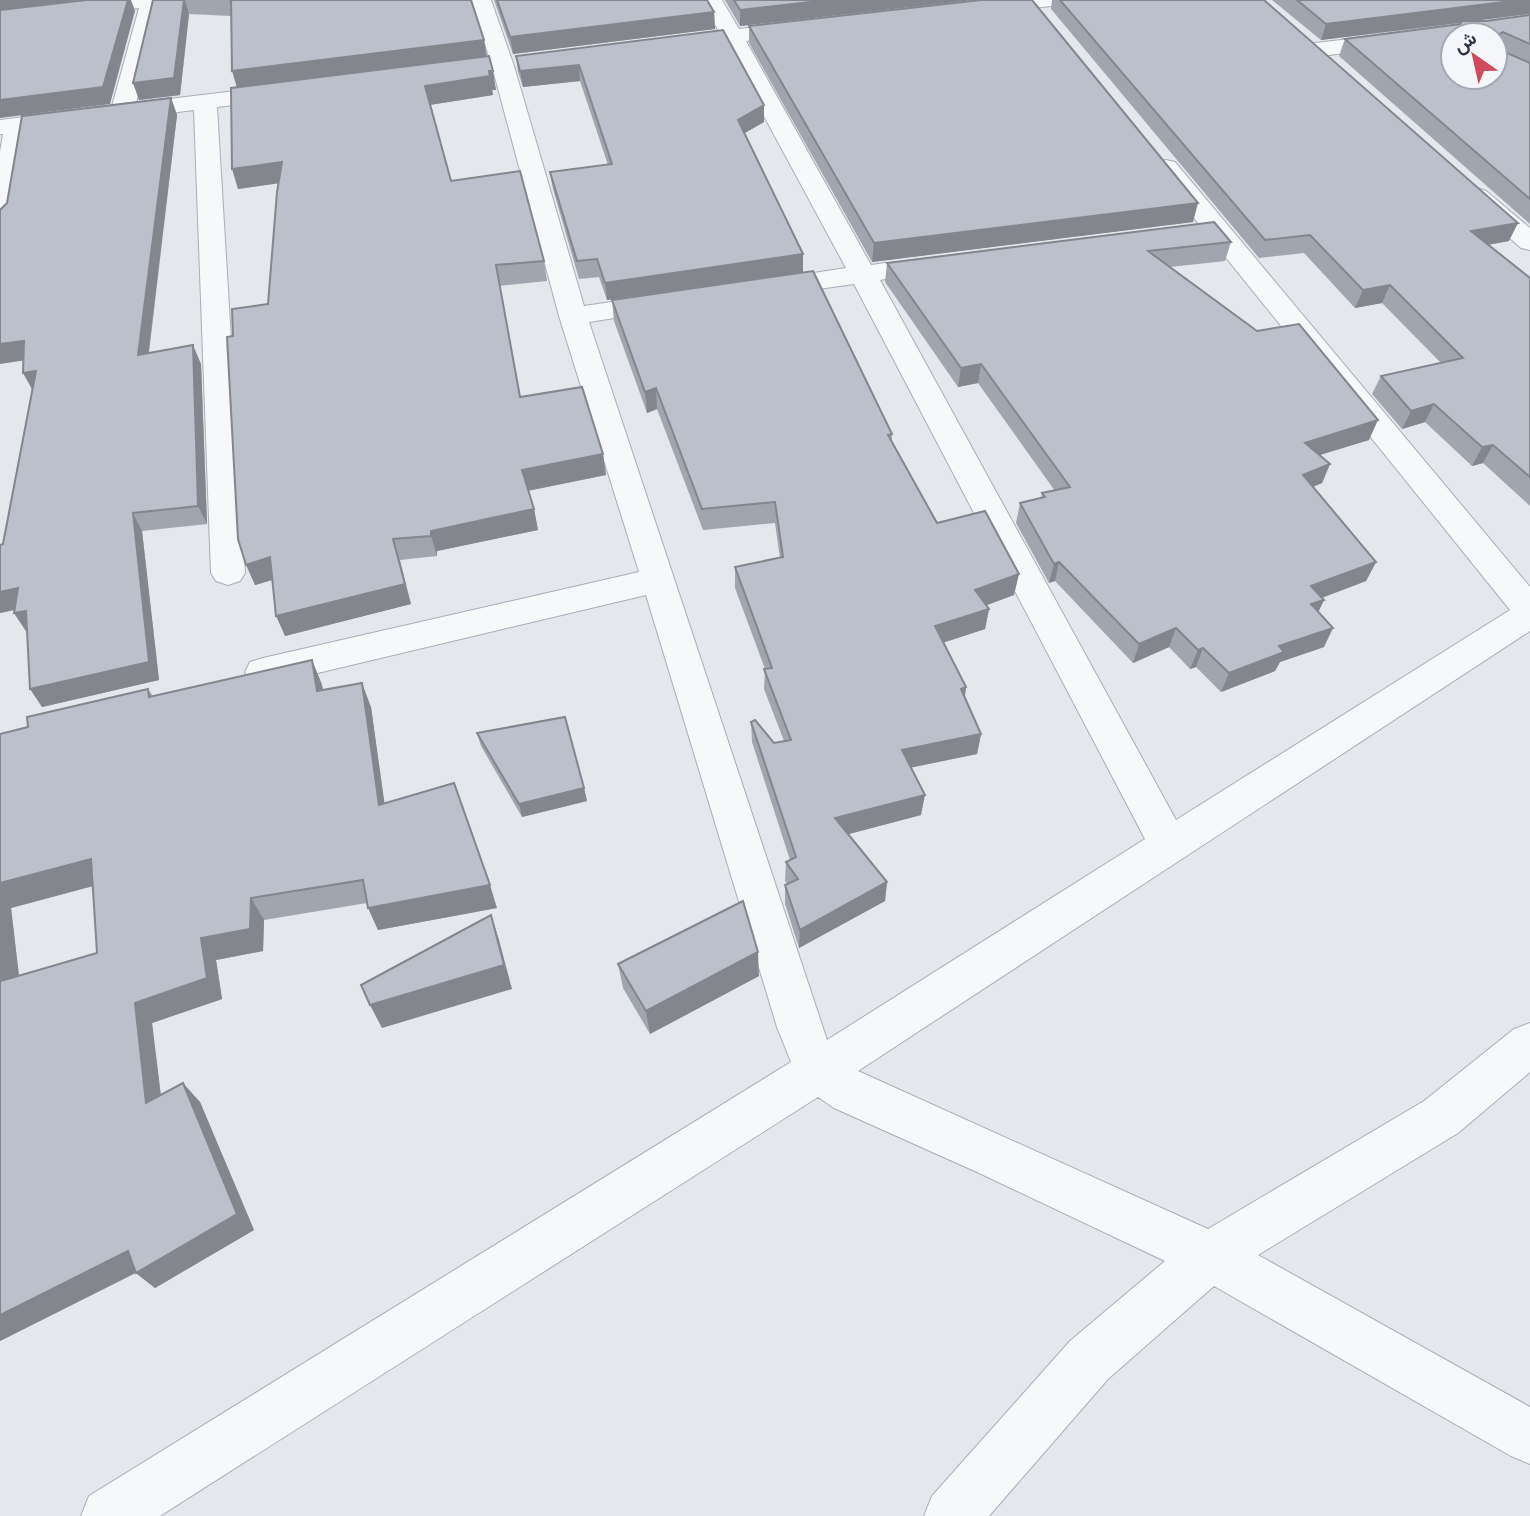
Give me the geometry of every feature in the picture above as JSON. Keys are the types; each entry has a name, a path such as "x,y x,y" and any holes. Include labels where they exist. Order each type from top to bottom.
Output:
{"street":[{"path":"0,19 151,0 123,110"},
{"path":"481,0 503,66 573,316 799,1027 818,1071 850,1093 994,1154 1210,1256 1530,1437"},
{"path":"712,0 863,274 1169,845"},
{"path":"963,10 1040,7"},
{"path":"651,47 827,25"},
{"path":"1295,33 1335,68"},
{"path":"1315,50 1410,38"},
{"path":"0,220 8,125 300,90"},
{"path":"205,101 228,573"},
{"path":"109,1516 818,1071 1530,612 1203,231 1146,143"},
{"path":"1464,185 1530,242"},
{"path":"739,292 904,269"},
{"path":"573,316 697,298"},
{"path":"229,680 659,580"},
{"path":"952,1516 1089,1360 1210,1256 1441,1117 1530,1044"}],"building":[{"path":"86,0 128,0 103,87 0,100 0,10"},
{"path":"153,0 184,0 174,78 133,83"},
{"path":"231,0 471,0 484,40 232,71"},
{"path":"497,0 707,0 714,12 510,37"},
{"path":"734,0 829,0 740,10"},
{"path":"981,0 1032,0 1198,203 874,243 749,26"},
{"path":"1060,0 1264,0 1518,223 1471,231 1530,278 1530,477 1493,445 1482,447 1434,404 1411,411 1381,376 1463,358 1390,285 1363,290 1310,235 1265,240"},
{"path":"1297,0 1520,0 1326,24"},
{"path":"1530,15 1530,44 1509,35 1509,21 1486,21"},
{"path":"1439,27 1439,91 1509,91 1509,54 1530,63 1530,199 1345,39"},
{"path":"723,30 764,105 738,120 803,254 605,283 597,259 577,261 550,172 612,164 579,65 520,71 516,56"},
{"path":"489,56 493,71 489,71 490,76 425,86 451,181 520,171 544,261 496,265 520,397 582,387 603,454 522,470 534,509 431,531 431,536 393,539 405,584 276,616 270,557 246,565 238,539 227,337 233,336 232,309 268,304 282,162 232,169 231,88"},
{"path":"171,98 138,355 193,345 198,506 133,513 149,662 30,689 26,611 14,613 18,588 0,592 0,545 3,544 36,371 23,373 24,341 0,344 0,210 7,203 22,116"},
{"path":"1214,222 1231,242 1148,251 1257,331 1299,324 1378,420 1305,443 1330,464 1303,475 1376,562 1311,586 1324,600 1311,604 1333,628 1279,646 1284,652 1229,673 1203,648 1198,650 1176,628 1139,644 1059,562 1054,564 1020,503 1045,497 1042,493 1070,487 981,364 961,368 887,263"},
{"path":"813,271 892,434 888,435 937,523 985,511 1019,574 975,590 989,609 935,626 966,687 961,689 981,734 902,750 925,795 835,818 887,882 800,930 785,885 798,879 786,862 796,857 751,722 755,720 774,743 791,740 764,669 772,668 735,567 783,557 775,502 702,509 656,388 645,392 612,300"},
{"path":"312,660 317,691 362,683 379,805 454,783 490,885 368,908 363,880 251,898 250,929 201,938 207,978 135,1003 146,1103 183,1083 237,1214 136,1273 128,1251 0,1315 0,970 1,981 97,953 91,859 0,883 0,734 28,727 27,717 148,689 149,697"},
{"path":"565,717 584,788 519,804 477,733"},
{"path":"743,901 758,952 646,1011 618,964"},
{"path":"491,915 504,965 370,1005 361,985"}]}
